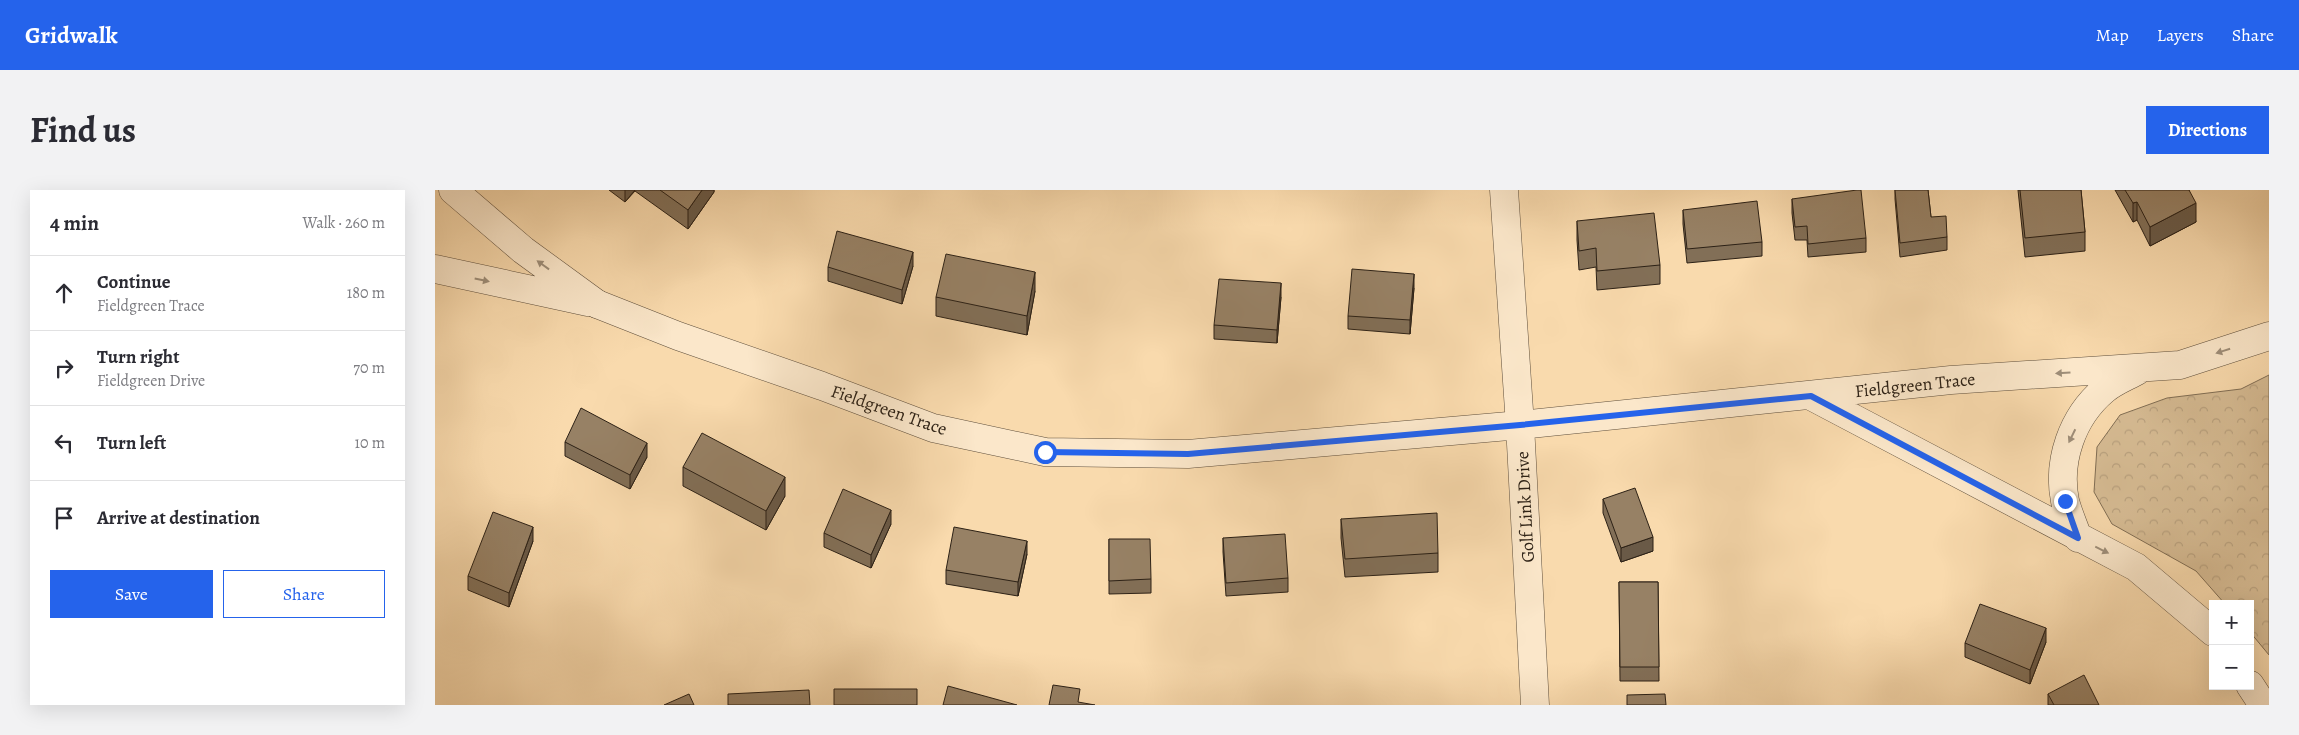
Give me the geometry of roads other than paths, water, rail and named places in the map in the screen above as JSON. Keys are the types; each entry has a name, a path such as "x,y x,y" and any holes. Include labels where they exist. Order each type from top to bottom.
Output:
{"street":[{"name":"Fieldgreen Trace","path":"453,190 523,250 597,304 678,336 822,386 933,428 1045,452 1188,454 1520,425 1951,380 2180,365 2269,336"},
{"name":"Golf Link Drive","path":"1504,190 1520,425 1535,705"},
{"path":"435,269 597,304"},
{"path":"2078,538 2065,501 2063,468 2068,443 2085,410 2104,389 2143,368"},
{"path":"1811,396 2136,567 2209,629"},
{"path":"2253,690 2263,705"}]}
